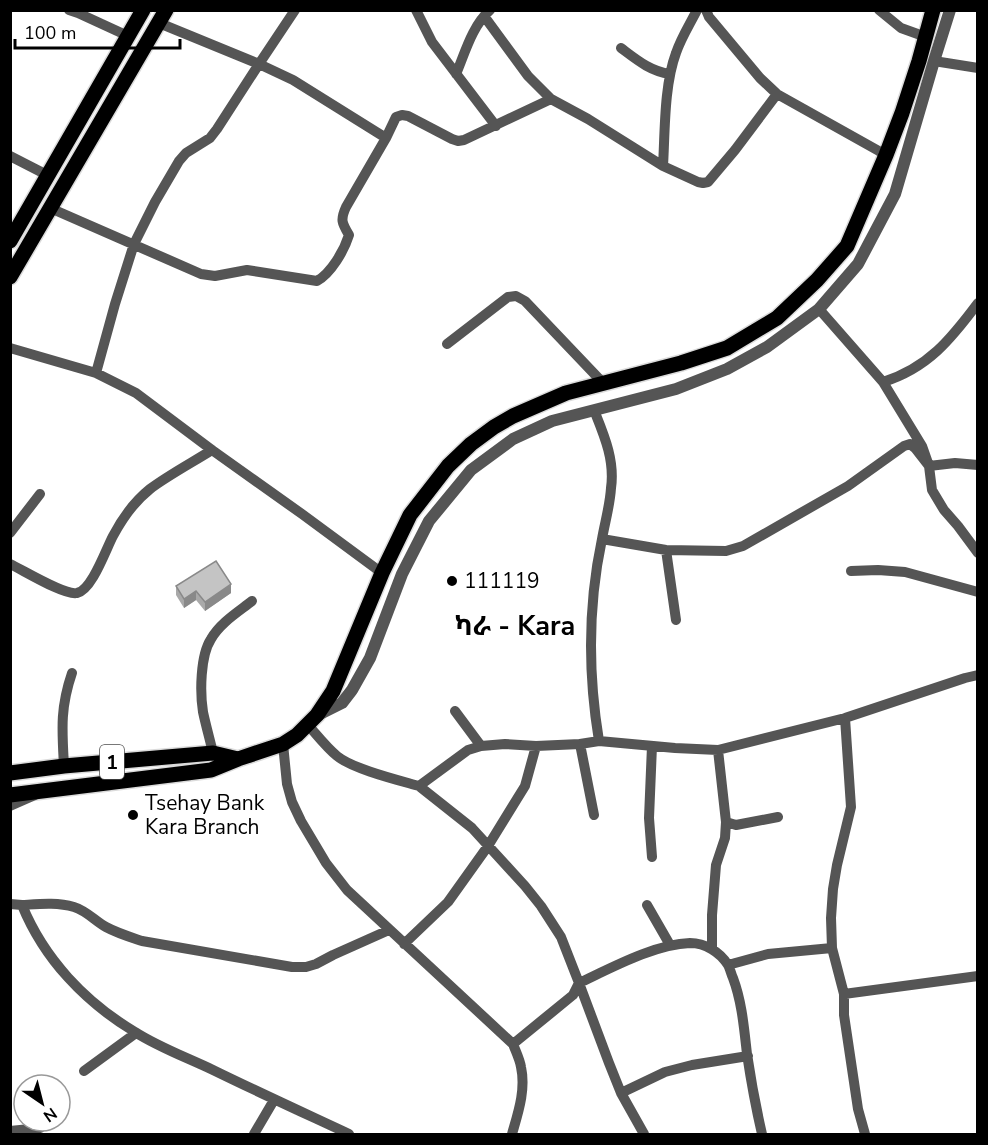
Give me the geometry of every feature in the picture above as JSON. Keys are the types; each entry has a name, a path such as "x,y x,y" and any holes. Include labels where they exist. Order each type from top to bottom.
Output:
{"main road":[{"path":"10,241 143,10"},
{"path":"213,753 238,759 283,744 297,735 312,720 333,691 382,573 410,515 448,466 471,444 513,416 566,393 681,363 727,348 777,318 817,280 847,246 886,155 919,61 933,10"},
{"path":"10,277 163,17"},
{"name":"1","path":"10,773 213,753"},
{"name":"1","path":"10,795 211,770 238,759"}],"street":[{"path":"69,10 128,36"},
{"path":"96,373 134,244 154,202 186,153 210,138 295,10"},
{"path":"416,10 432,42 496,126"},
{"path":"663,166 670,74 676,53 697,10"},
{"path":"706,10 709,17 760,78 777,94 886,155"},
{"path":"879,10 901,28 926,37"},
{"path":"644,1134 621,1093 597,1036 561,937 525,886 472,828 420,786 363,769 345,761 337,756 312,720 342,703 352,690 370,658 402,574 429,521 471,470 513,439 552,421 675,388 727,369 767,347 819,309 858,264 896,194 950,10"},
{"path":"456,74 476,28 487,13 528,76 550,99 588,119 663,166 703,183 708,182 735,150 777,94"},
{"path":"163,17 293,80 386,138"},
{"path":"621,48 657,72 670,74"},
{"path":"934,61 978,68"},
{"path":"50,208 201,274 215,276 247,270 317,281 324,277 345,248 349,235 341,218 396,117 408,116 458,141 496,126 550,99"},
{"path":"10,156 49,176"},
{"path":"447,344 508,297 516,296 525,301 604,384"},
{"path":"883,382 910,371 941,348 978,303"},
{"path":"819,309 883,382 922,446 929,466 932,490 944,510 978,552"},
{"path":"10,348 96,373 136,393 382,573"},
{"path":"594,410 604,434 612,473 612,487 596,565 591,635 593,692 599,741"},
{"path":"602,539 666,550 726,551 743,546 785,524 848,486 904,446 909,444 915,448 929,466"},
{"path":"10,564 34,577 69,592 77,593 87,587 123,519 136,504 150,490 212,450"},
{"path":"929,466 955,463 978,465"},
{"path":"10,532 40,494"},
{"path":"666,550 676,620"},
{"path":"851,571 905,572 978,592"},
{"path":"213,753 202,702 205,653 220,627 252,601"},
{"path":"64,766 63,704 72,673"},
{"path":"420,786 468,750 481,746 505,744 536,746 599,741 718,750 845,718 978,675"},
{"path":"455,711 481,746"},
{"path":"845,718 851,807 833,889 831,948 844,994 844,1015 856,1099 865,1134"},
{"path":"283,744 287,784 292,802 326,862 347,890 513,1044 521,1065 524,1082 512,1134"},
{"path":"580,744 594,815"},
{"path":"404,944 448,902 488,846 525,786 536,746"},
{"path":"652,746 649,788 652,857"},
{"path":"712,949 716,865 725,838 726,822 718,750"},
{"path":"10,806 44,790"},
{"path":"726,822 736,825 778,818"},
{"path":"16,905 49,903 74,907 105,927 142,941 292,967 316,964 389,930"},
{"path":"16,905 63,973 82,994 136,1033 349,1134"},
{"path":"647,905 670,945"},
{"path":"513,1044 573,995 579,983 670,945 692,943 703,945 712,949 728,965 738,991 762,1134"},
{"path":"728,965 768,954 831,948"},
{"path":"844,994 978,976"},
{"path":"84,1071 136,1033"},
{"path":"621,1093 665,1072 748,1056"},
{"path":"254,1134 274,1100"}],"building":[{"path":"216,561 231,584 205,602 196,591 184,599 176,586"}],"place":[{"name":"111119","path":"452,581"},
{"name":"Tsehay Bank Kara Branch","path":"133,815"}],"district":[{"name":"ካራ - Kara","path":"515,626"}]}
